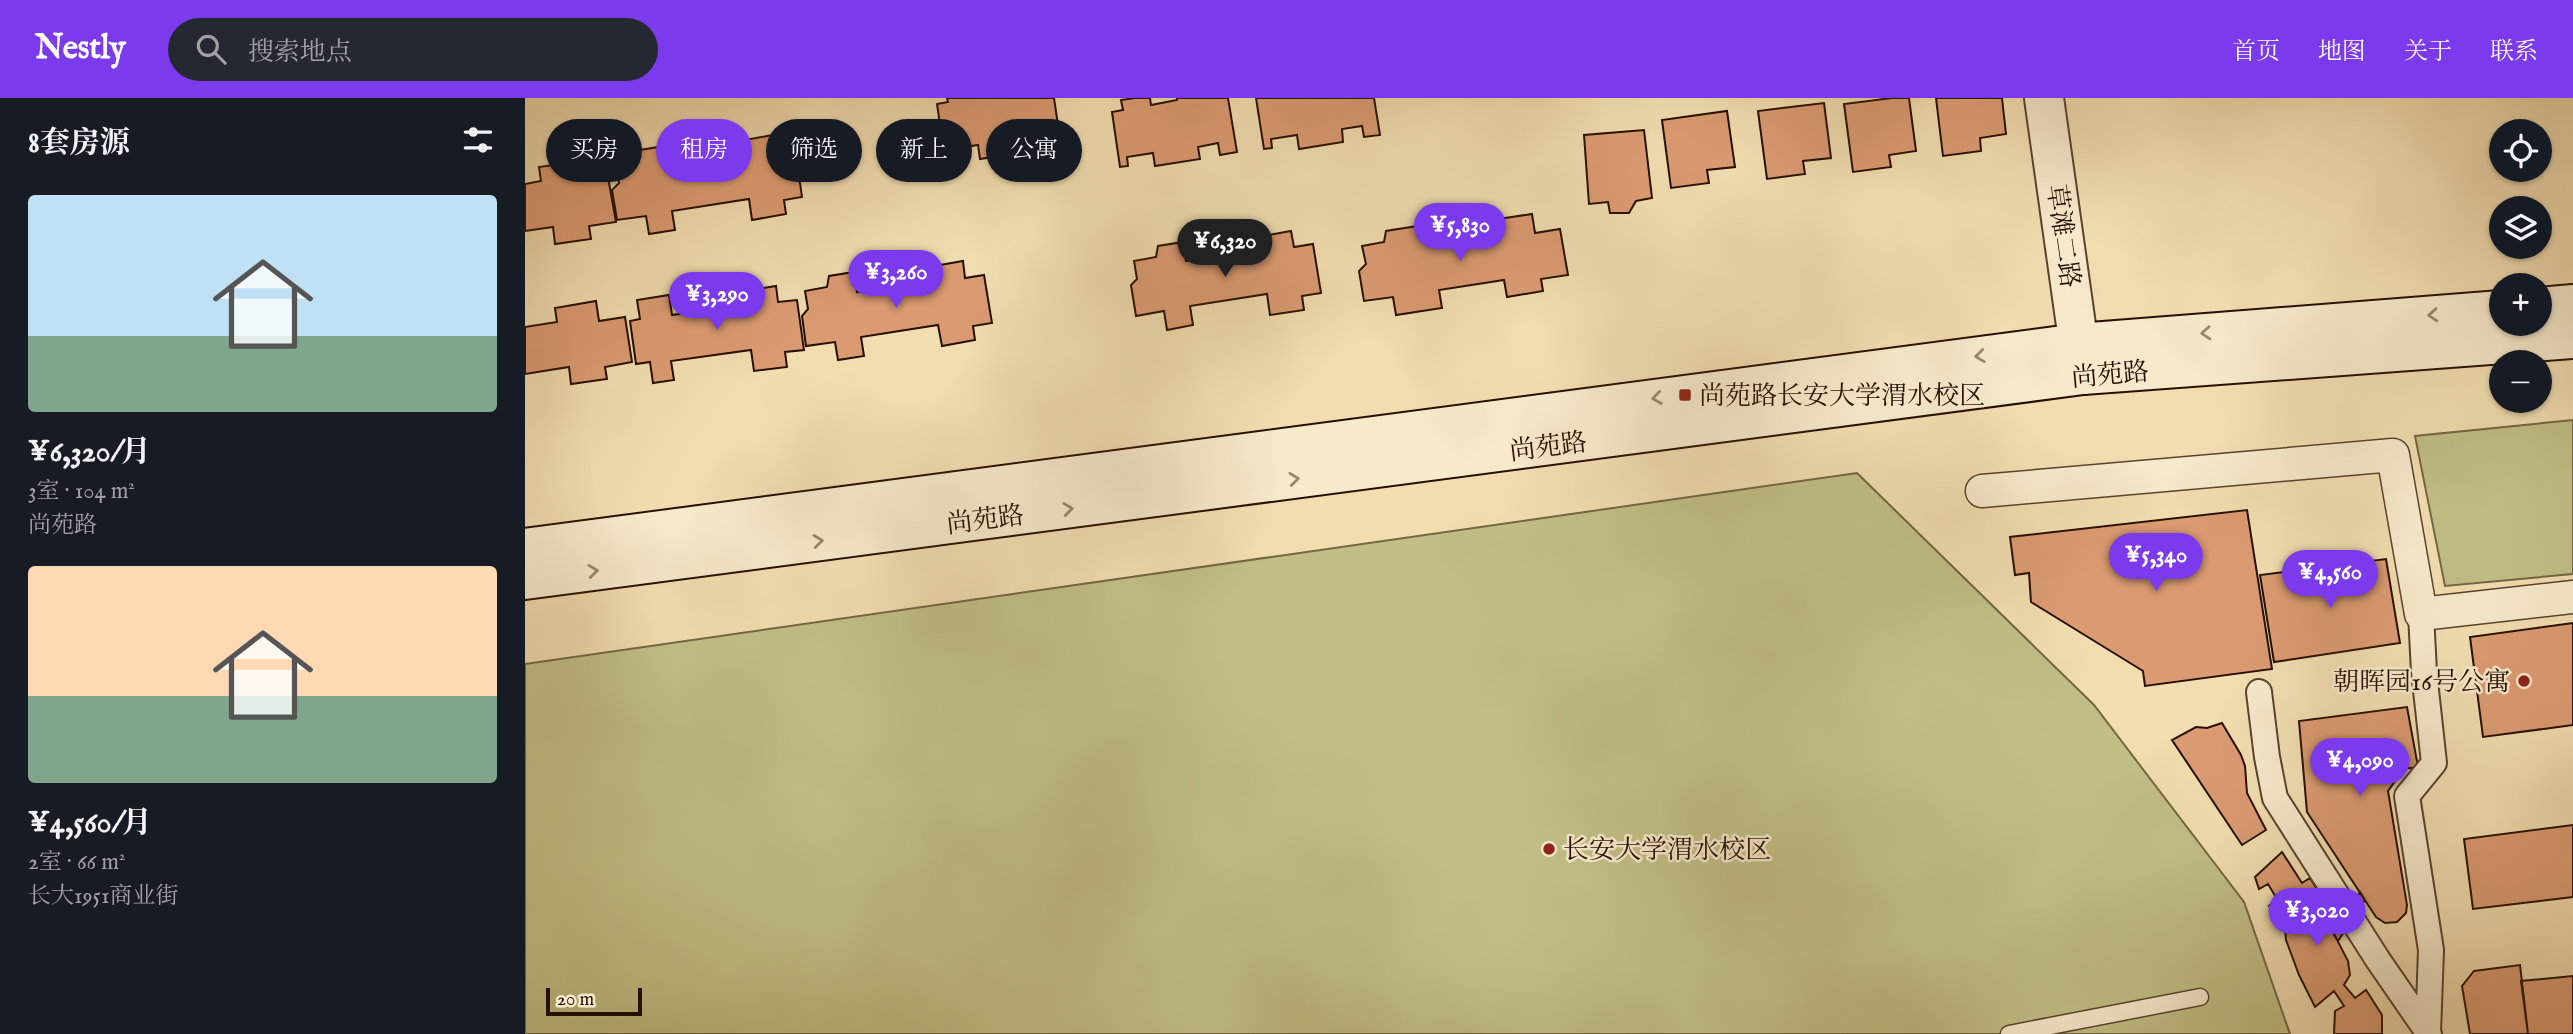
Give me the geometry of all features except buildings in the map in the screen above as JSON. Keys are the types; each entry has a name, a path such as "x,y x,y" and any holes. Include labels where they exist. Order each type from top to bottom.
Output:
{"main road":[{"name":"草滩二路","path":"2044,98 2081,358"},
{"path":"2552,306 2573,304"},
{"name":"尚苑路","path":"525,548 2081,358 2489,311"},
{"name":"尚苑路","path":"525,580 2081,358 2573,339"}],"street":[{"path":"1982,491 2393,455 2421,614 2434,762 2407,796 2431,950 2428,1033"},
{"path":"2421,614 2573,597"},
{"path":"2259,692 2275,798 2428,1033"}],"lane":[{"path":"2009,1034 2200,997"}],"shaded area":[{"path":"2573,420 2573,574 2445,586 2415,436"},
{"name":"长安大学渭水校区","path":"1857,473 2094,705 2244,902 2290,1034 525,1034 525,664"}],"place":[{"name":"尚苑路长安大学渭水校区","path":"1685,395"},
{"name":"朝晖园16号公寓","path":"2524,681"},
{"name":"长安大学渭水校区","path":"1549,849"}]}
